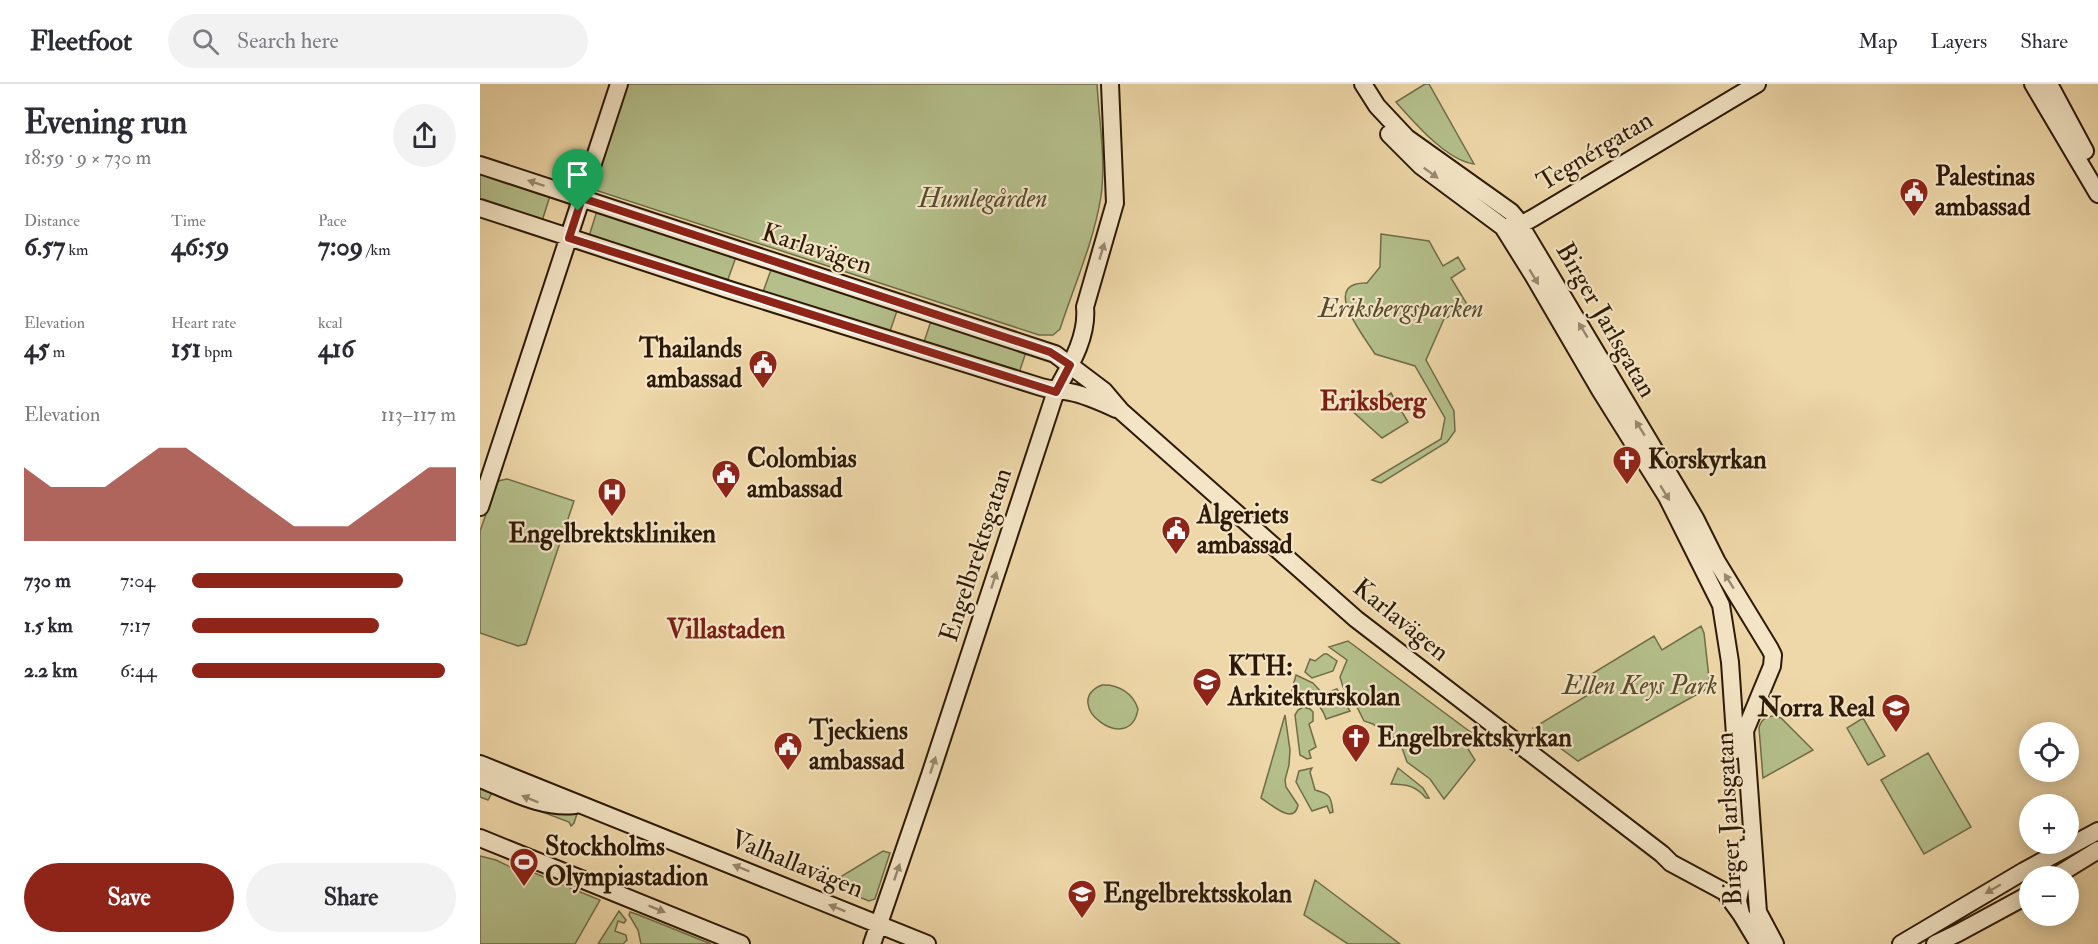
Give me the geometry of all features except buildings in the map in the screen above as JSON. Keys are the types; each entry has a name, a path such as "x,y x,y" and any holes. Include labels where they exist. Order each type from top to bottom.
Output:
{"street":[{"path":"480,507 611,84"},
{"path":"578,196 619,84"},
{"name":"Engelbrektsgatan","path":"872,944 1066,362 1076,315 1085,307 1115,203 1110,84"},
{"name":"Birger Jarlsgatan","path":"1350,84 1381,127 1421,166 1492,208 1510,212 1520,225 1695,518 1717,562 1773,655 1745,731 1755,843 1758,912 1775,944"},
{"name":"Birger Jarlsgatan","path":"1363,84 1377,106 1407,138 1492,208 1600,390 1667,496 1721,605 1726,632 1745,848 1744,867 1732,889"},
{"name":"Tegnérgatan","path":"1520,225 1757,84"},
{"path":"2033,84 2098,194"},
{"path":"2049,84 2098,173"},
{"name":"Karlavägen","path":"480,165 1050,352 1104,391 1121,411 1356,619 1671,863 1732,889 1748,891 1758,912"},
{"name":"Karlavägen","path":"480,208 1056,392 1084,396 1121,411"},
{"path":"1503,227 1520,225"},
{"path":"480,484 565,236"},
{"path":"1726,632 1737,620 1742,619 1756,624"},
{"name":"Valhallavägen","path":"480,764 927,944"},
{"name":"Valhallavägen","path":"480,779 544,804 561,807 582,804"},
{"path":"1901,944 2024,871 2098,831"},
{"path":"480,838 741,944"},
{"path":"2072,866 2098,850"},
{"path":"1732,889 1755,873"},
{"name":"Karlavägen","path":"1732,889 1741,914"},
{"path":"1935,944 2019,900"},
{"name":"Birger Jarlsgatan","path":"1741,914 1760,944"},
{"path":"884,944 889,934 898,932"}],"green space":[{"name":"Humlegården","path":"626,84 1097,84 1102,154 1101,196 1089,247 1060,329 1053,335 1039,335 595,190 593,183"},
{"path":"1425,84 1429,84 1474,164 1463,161 1442,148 1396,102"},
{"path":"480,172 550,196 542,221 480,202"},
{"path":"597,211 736,257 727,282 589,236"},
{"name":"Eriksbergsparken","path":"1381,234 1429,241 1443,266 1458,257 1465,269 1451,278 1468,306 1444,319 1426,360 1454,411 1455,431 1447,442 1381,483 1372,480 1441,439 1445,418 1415,366 1375,354 1349,311 1346,291 1353,285 1367,283 1380,267"},
{"path":"772,267 898,308 889,334 763,292"},
{"path":"932,318 1027,349 1018,376 923,345"},
{"path":"1360,393 1370,410 1377,409 1381,401 1391,393 1408,422 1382,438 1350,409 1347,400"},
{"path":"507,479 574,501 526,644 518,646 480,633 480,531 498,481"},
{"name":"Ellen Keys Park","path":"1701,626 1704,633 1710,687 1578,761 1533,728 1593,692 1585,678 1654,636 1662,650"},
{"path":"1348,641 1473,734 1475,738 1468,749 1475,760 1444,799 1430,779 1407,762 1401,745 1396,739 1364,721 1355,703 1343,687 1340,677 1347,660 1329,647"},
{"path":"1324,654 1337,661 1333,671 1312,678 1305,672 1310,659 1315,661"},
{"path":"1296,675 1313,683 1323,694 1337,689 1350,711 1326,719 1320,707 1312,700 1301,698 1288,704"},
{"path":"1102,685 1119,688 1133,698 1138,709 1132,723 1123,728 1111,728 1100,722 1092,713 1088,703 1091,693"},
{"path":"1303,707 1313,712 1313,721 1309,724 1316,747 1309,751 1311,758 1307,759 1300,755 1295,715"},
{"path":"1285,715 1290,750 1286,787 1298,805 1292,814 1282,812 1261,798"},
{"path":"1773,716 1781,718 1813,750 1763,778 1759,728 1764,719"},
{"path":"1863,718 1885,756 1868,765 1847,728"},
{"path":"1928,753 1971,827 1924,854 1881,780"},
{"path":"1312,768 1310,772 1315,790 1329,797 1333,812 1330,813 1327,806 1312,811 1296,782 1299,771"},
{"path":"1398,768 1423,788 1429,798 1411,786 1391,784"},
{"path":"480,784 578,811 574,823 571,826 569,822 492,793 488,800 480,797"},
{"path":"883,851 890,853 875,899 869,901 834,887 832,882"},
{"name":"Stockholms Olympiastadion","path":"480,856 496,860 525,874 527,870 600,900 575,944 480,944"},
{"path":"1315,880 1400,944 1348,944 1304,915"},
{"path":"619,911 626,920 624,923 618,921 615,931 626,935 627,940 623,944 598,944"},
{"path":"630,912 711,944 641,944 638,930 629,915"}],"place":[{"name":"Palestinas ambassad","path":"1914,218"},
{"name":"Thailands ambassad","path":"763,390"},
{"name":"Korskyrkan","path":"1627,486"},
{"name":"Colombias ambassad","path":"726,500"},
{"name":"Engelbrektskliniken","path":"612,518"},
{"name":"Algeriets ambassad","path":"1176,556"},
{"name":"KTH: Arkitekturskolan","path":"1207,708"},
{"name":"Norra Real","path":"1896,734"},
{"name":"Engelbrektskyrkan","path":"1356,764"},
{"name":"Tjeckiens ambassad","path":"788,772"},
{"name":"Stockholms Olympiastadion","path":"524,888"},
{"name":"Engelbrektsskolan","path":"1082,920"}],"district":[{"name":"Eriksberg","path":"1373,401"},
{"name":"Villastaden","path":"726,629"}],"route":[{"path":"582,198 1050,352 1070,365 1056,392 886,339 569,238 578,211 582,198"}]}
